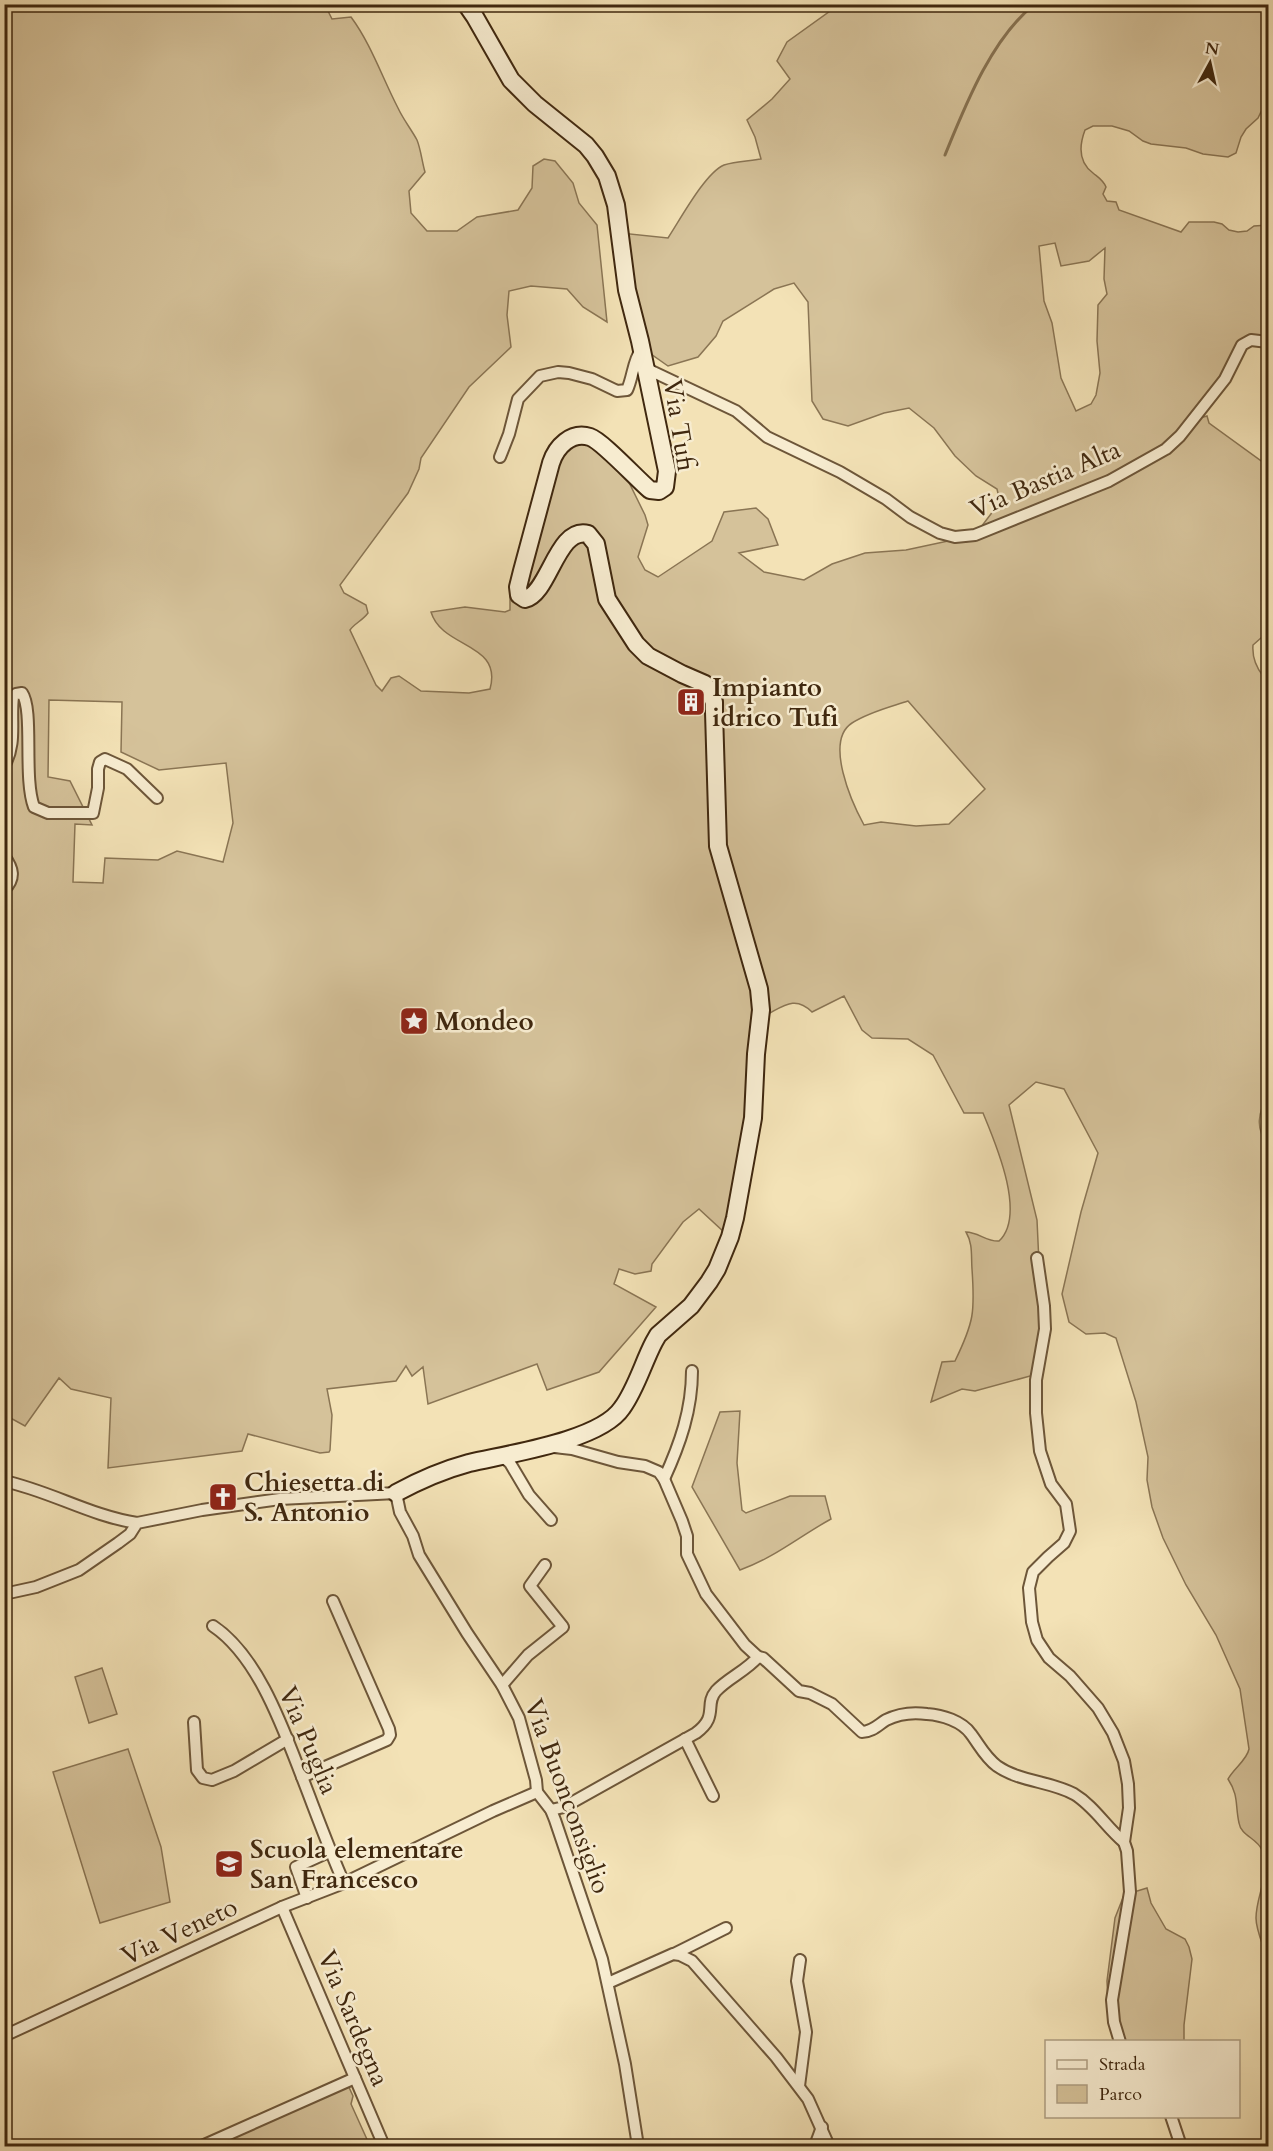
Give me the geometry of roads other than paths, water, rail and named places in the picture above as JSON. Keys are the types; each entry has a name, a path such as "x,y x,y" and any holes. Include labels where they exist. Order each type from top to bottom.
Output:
{"street":[{"name":"Via Tufi","path":"466,4 476,17 511,80 535,104 586,145 604,169 616,205 627,290 642,349 667,471 665,487 659,491 650,490 596,440 589,436 577,436 566,441 558,449 551,463 518,591 522,598 532,596 551,565 574,535 588,534 596,544 607,599 636,644 648,656 705,684 714,702 718,846 761,1000 753,1118 735,1218 717,1269 691,1306 658,1335 622,1408 611,1420 570,1439 544,1446"},
{"name":"Via Bastia Alta","path":"645,368 736,411 767,437 840,472 886,499 910,517 946,536 964,537 975,535 1109,481 1166,449 1180,436 1225,379 1242,345 1251,340 1269,342"},
{"path":"500,457 518,399 540,376 558,372 569,373 592,379 617,391 627,390 632,381 637,356 642,349"},
{"path":"4,766 13,735 13,697 22,693 26,706 28,774 34,807 48,813 93,813 98,788 98,769 100,762 105,759 126,769 157,798"},
{"path":"4,856 11,865 13,875 11,882 4,890"},
{"path":"1037,1258 1045,1329 1036,1380 1036,1413 1040,1451 1051,1484 1066,1504 1070,1531 1064,1544 1033,1572 1029,1588 1032,1622 1037,1640 1049,1658 1070,1676 1098,1708 1120,1750 1127,1773 1129,1796 1128,1822 1124,1842"},
{"path":"664,1479 681,1440 686,1422 692,1388 692,1371"},
{"path":"4,1481 39,1490 120,1521 137,1523 202,1510 280,1499 396,1493 441,1472 544,1446 562,1447 618,1462 645,1466 659,1472 682,1521 687,1536 687,1554 706,1594 745,1645 758,1657 768,1661 799,1691 824,1699 839,1708 862,1732 890,1718 908,1714 934,1715 955,1721 966,1728 981,1751 996,1765 1018,1776 1056,1786 1079,1797 1124,1842 1127,1851 1130,1892 1112,2000 1114,2022 1119,2040"},
{"path":"502,1456 510,1463 529,1496 551,1520"},
{"name":"Via Buonconsiglio","path":"396,1493 400,1512 419,1555 467,1634 502,1684 519,1718 536,1780 537,1792 551,1810 597,1941 608,1983 638,2142"},
{"path":"5,1594 36,1587 79,1570 130,1534 137,1523"},
{"path":"502,1684 528,1654 563,1627 531,1586 545,1565"},
{"path":"302,1777 387,1740 390,1735 333,1601"},
{"name":"Via Puglia","path":"213,1626 230,1640 264,1687 288,1739 344,1884"},
{"path":"551,1810 564,1807 703,1728 712,1712 712,1697 758,1657"},
{"path":"195,1722 197,1770 203,1778 212,1780 234,1771 288,1739"},
{"path":"686,1739 713,1796"},
{"name":"Via Veneto","path":"4,2036 282,1907 344,1884 537,1792"},
{"path":"307,1898 296,1868 331,1851"},
{"name":"Via Sardegna","path":"282,1907 384,2146"},
{"path":"608,1983 726,1928"},
{"path":"674,1954 697,1965 799,2086 808,2098 829,2146"},
{"path":"799,2086 806,2032 797,1981 800,1960"},
{"path":"202,2146 355,2078"},
{"path":"1172,2118 1181,2146"},
{"path":"815,2146 822,2127"},
{"path":"627,2146 638,2142"}],"waterway":[{"path":"945,155 961,115 993,53 1020,18 1035,4"}],"place":[{"name":"Impianto idrico Tufi","path":"691,702"},
{"name":"Mondeo","path":"414,1021"},
{"name":"Chiesetta di S. Antonio","path":"223,1497"},
{"name":"Scuola elementare San Francesco","path":"229,1864"}]}
